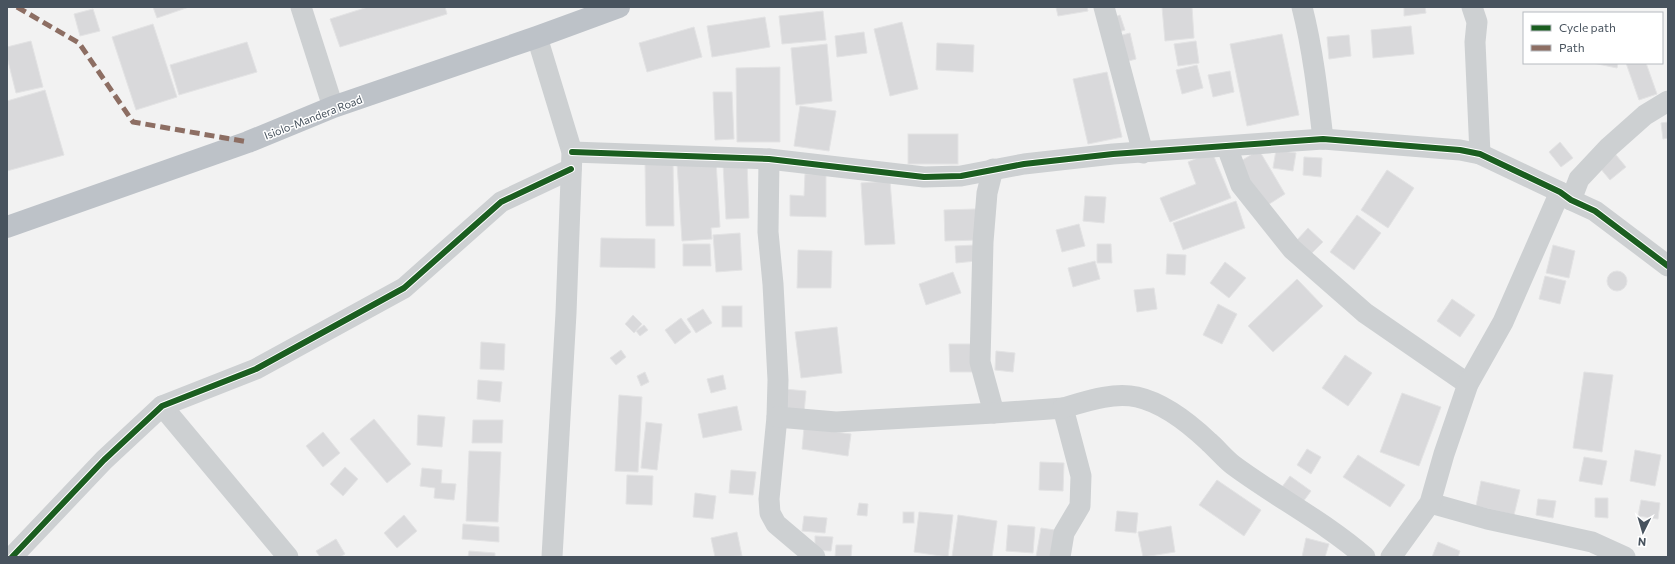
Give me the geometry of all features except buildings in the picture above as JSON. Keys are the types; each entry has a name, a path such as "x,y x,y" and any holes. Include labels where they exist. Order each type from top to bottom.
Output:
{"highway":[{"name":"Isiolo-Mandera Road","path":"7,227 248,142 334,107 537,37 609,9"}],"street":[{"path":"301,7 334,107"},
{"path":"1104,7 1143,153"},
{"path":"1302,7 1308,31 1317,83 1323,140"},
{"path":"1472,7 1477,22 1475,42 1480,154"},
{"path":"537,37 572,160 566,313 552,557"},
{"path":"1391,557 1430,503 1444,454 1468,384 1503,322 1566,196 1579,179 1609,147 1645,114 1668,101"},
{"path":"12,557 104,460 162,406 256,370 404,288 501,202 572,160 769,159 924,177 961,176 1024,164 1113,154 1323,140 1452,149 1480,154 1595,211 1668,266"},
{"path":"1227,147 1241,185 1292,249 1366,313 1468,384"},
{"path":"769,159 768,232 777,335 777,417 770,491 770,513 776,524 815,557"},
{"path":"993,169 987,193 983,242 980,362 994,413"},
{"path":"777,417 836,422 1063,408 1115,395 1137,397 1154,403 1181,418 1208,441 1231,464 1344,539 1365,557"},
{"path":"162,406 288,557"},
{"path":"1060,557 1064,533 1080,506 1082,476 1063,408"},
{"path":"1430,503 1487,519 1592,542 1625,557"}],"marked path":[{"path":"17,7 79,43 133,122 248,142"}],"cycle path":[{"path":"572,152 769,159 924,177 961,176 1024,164 1113,154 1323,139 1460,150 1480,154 1560,192 1571,200 1595,211 1668,266"},
{"path":"12,557 104,460 162,406 256,369 404,288 501,202 571,169"}]}
